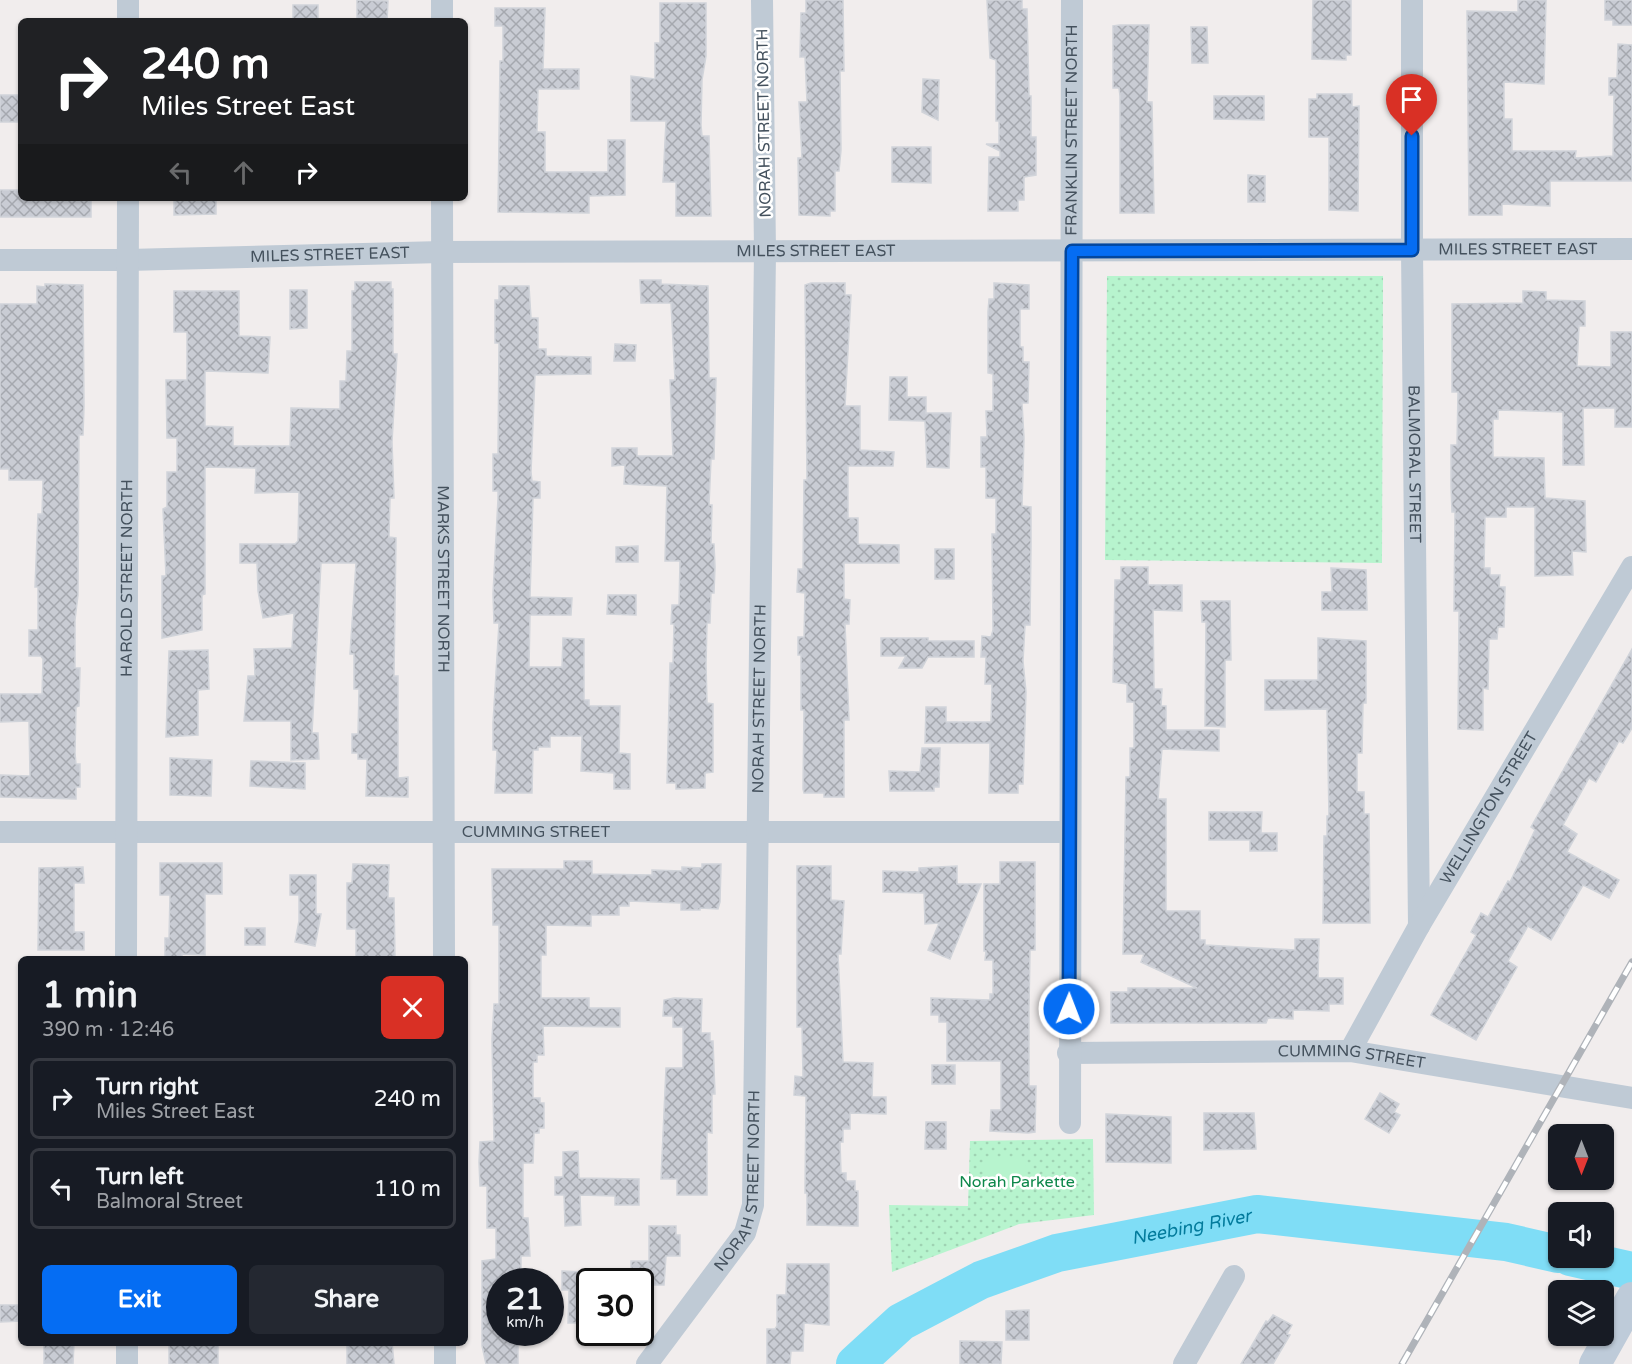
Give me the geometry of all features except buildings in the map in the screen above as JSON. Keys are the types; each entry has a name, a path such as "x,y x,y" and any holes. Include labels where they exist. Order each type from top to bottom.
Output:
{"main road":[{"path":"1595,1364 1631,1300"}],"street":[{"path":"128,0 128,18"},
{"path":"442,0 442,18"},
{"name":"NORAH STREET NORTH","path":"647,1364 745,1233 753,1205 765,252 762,0"},
{"name":"FRANKLIN STREET NORTH","path":"1070,1123 1068,1053 1072,0"},
{"name":"BALMORAL STREET","path":"1412,0 1412,250 1419,926"},
{"name":"HAROLD STREET NORTH","path":"126,956 128,201"},
{"name":"MARKS STREET NORTH","path":"442,201 444,956"},
{"name":"MILES STREET EAST","path":"0,260 128,260 442,252 1632,249"},
{"name":"WELLINGTON STREET","path":"1350,1051 1419,926 1632,567"},
{"name":"CUMMING STREET","path":"0,832 1070,832"},
{"name":"CUMMING STREET","path":"1068,1053 1350,1051 1632,1098"},
{"path":"1184,1364 1234,1276"},
{"path":"127,1346 127,1364"},
{"path":"445,1346 445,1364"}],"green space":[{"path":"1107,276 1383,276 1382,563 1105,560"},
{"name":"Norah Parkette","path":"1093,1139 1094,1215 1019,1224 892,1272 889,1205 968,1206 970,1141"},
{"path":"983,1159 1025,1159 1026,1188 983,1189"}],"waterway":[{"name":"Neebing River","path":"855,1364 901,1322 981,1280 1057,1253 1257,1214 1506,1242 1548,1252"},
{"name":"Neebing River","path":"1614,1267 1632,1271"}],"railway":[{"path":"1402,1364 1632,962"}],"route":[{"path":"1069,1009 1072,251 1412,250 1412,136"}]}
